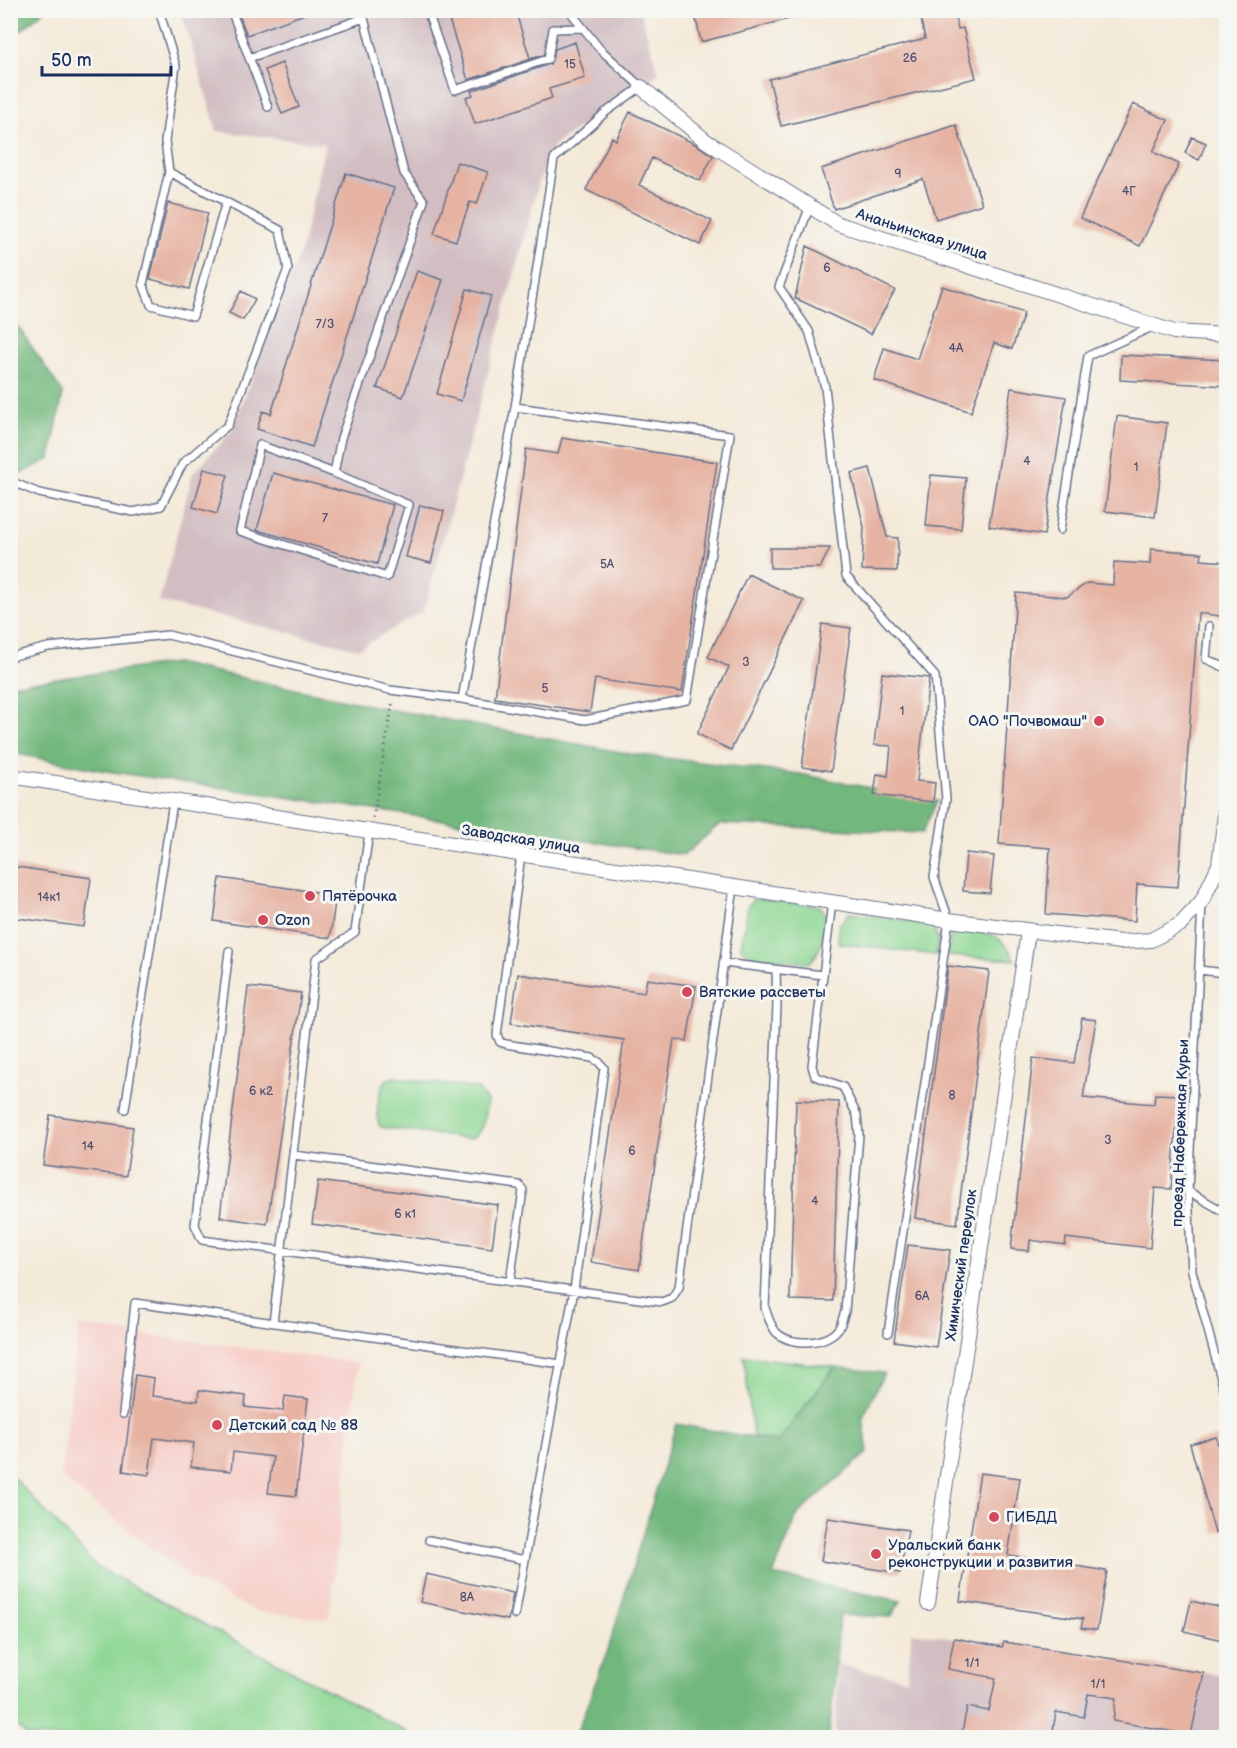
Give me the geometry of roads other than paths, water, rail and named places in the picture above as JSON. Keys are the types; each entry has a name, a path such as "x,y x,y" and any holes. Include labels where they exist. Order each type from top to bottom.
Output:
{"street":[{"name":"Ананьинская улица","path":"641,87 706,141 838,224 1174,332 1225,331"},
{"name":"Заводская улица","path":"10,776 173,802 371,826 521,855 1028,932"},
{"path":"1028,932 1120,942 1151,940 1181,924 1202,901 1219,865 1227,806"},
{"name":"Химический переулок","path":"928,1603 1028,932"}],"lane":[{"path":"159,10 176,66 165,141 169,172 143,284 150,305 193,316 226,202"},
{"path":"231,10 268,107"},
{"path":"428,10 455,90 548,59 553,29 583,28"},
{"path":"462,699 515,407 554,159 606,112 641,87 599,48 569,10"},
{"path":"249,58 363,14 404,173 424,201 341,438 334,473"},
{"path":"10,481 39,492 134,512 161,506 183,463 228,424 288,268 280,230 169,172"},
{"path":"810,206 779,287 809,331 825,387 846,576 935,676 946,799 934,877 949,920 888,1333"},
{"path":"1060,530 1088,356 1154,326"},
{"path":"10,657 48,647 168,635 395,691 462,699 585,720 687,700 730,435 515,407"},
{"path":"260,445 334,473 409,505 387,577 240,531 260,445"},
{"path":"1209,626 1206,659 1227,668"},
{"path":"125,1109 173,802"},
{"path":"273,1323 316,958 355,932 371,826"},
{"path":"515,1616 574,1290 604,1068 592,1058 506,1044 500,1042 497,1035 521,855"},
{"path":"229,951 195,1225 202,1240 662,1302 672,1298 679,1287 734,887"},
{"name":"проезд Набережная Курьи","path":"1202,901 1188,1191 1192,1271 1227,1397"},
{"path":"776,971 777,1005 765,1308 773,1328 786,1340 812,1341 828,1337 840,1327 844,1312 859,1135 857,1115 843,1087 815,1076 812,1066 832,902"},
{"path":"723,963 824,975"},
{"path":"1199,970 1227,973"},
{"path":"294,1155 519,1185 523,1190 510,1281"},
{"path":"1188,1191 1227,1213"},
{"path":"123,1414 135,1302 561,1364"},
{"path":"429,1540 525,1560"}],"place":[{"name":"ОАО \"Почвомаш\"","path":"1099,721"},
{"name":"Пятёрочка","path":"310,896"},
{"name":"Ozon","path":"263,920"},
{"name":"Вятские рассветы","path":"687,992"},
{"name":"Детский сад № 88","path":"217,1425"},
{"name":"ГИБДД","path":"994,1517"},
{"name":"Уральский банк реконструкции и развития","path":"876,1554"}]}
